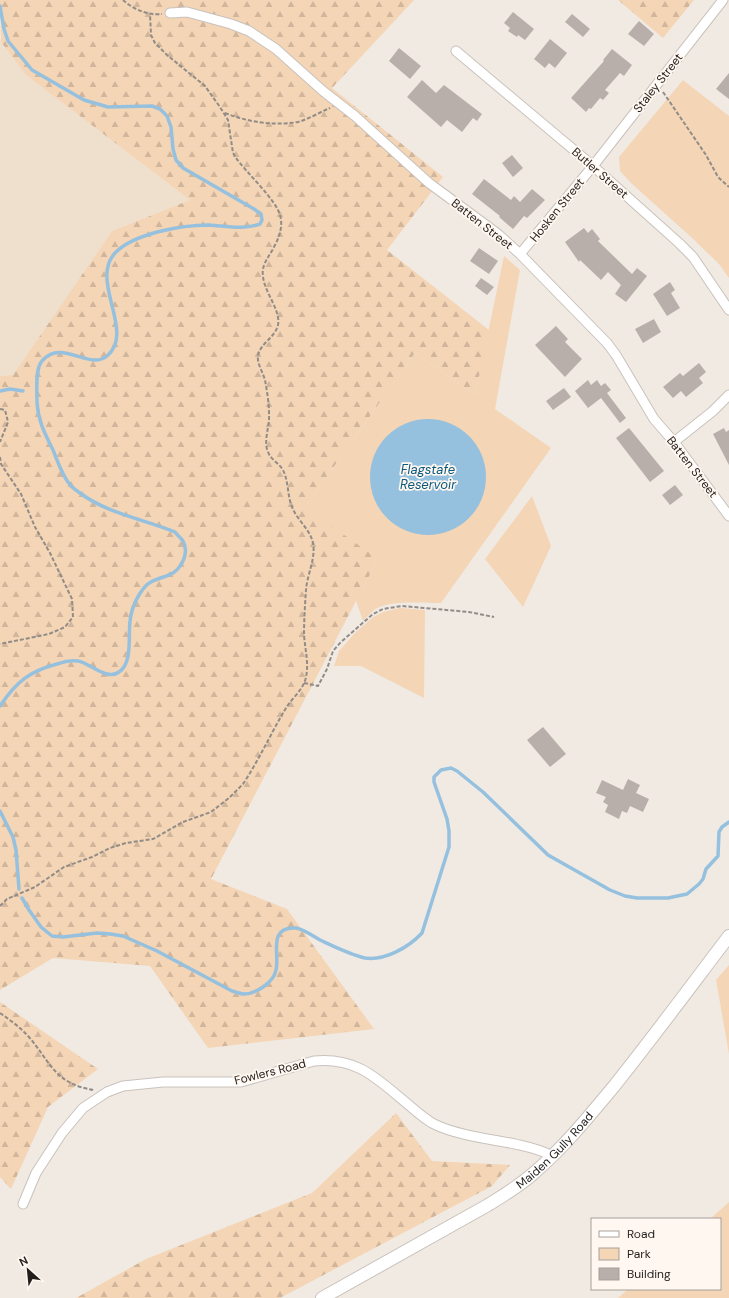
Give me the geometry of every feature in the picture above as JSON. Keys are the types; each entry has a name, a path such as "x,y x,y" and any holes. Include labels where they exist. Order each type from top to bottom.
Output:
{"street":[{"name":"Staley Street","path":"593,166 724,0"},
{"name":"Batten Street","path":"170,13 187,12 231,24 249,31 276,50 355,116 429,183 498,234 520,254 607,343 616,355 654,419 674,442 729,516"},
{"name":"Butler Street","path":"456,51 593,166 693,257 729,310"},
{"name":"Hosken Street","path":"520,254 593,166"},
{"path":"674,442 714,411 729,395"},
{"name":"Maiden Gully Road","path":"322,1298 488,1205 513,1189 535,1172 588,1118 649,1042 729,936"},
{"name":"Fowlers Road","path":"23,1204 36,1173 62,1133 83,1108 107,1092 124,1086 163,1082 234,1083 314,1061 338,1061 348,1063 363,1070 379,1080 418,1113 434,1124 460,1132 538,1148 552,1156"}],"path":[{"path":"123,0 128,5 150,14 170,13"},
{"path":"0,906 8,899 35,887 64,867 126,843 153,840 183,822 205,815 217,808 243,784 288,705 304,683 307,667 304,634 305,598 307,580 314,551 313,544 308,532 297,517 291,505 288,483 282,469 271,458 267,451 266,446 269,423 268,404 264,379 258,361 258,355 261,349 278,327 278,317 265,285 262,273 263,268 280,235 281,216 279,210 233,153 228,120 216,100 204,86 167,55 156,43 151,35 150,14"},
{"path":"658,84 706,155 718,177 729,188"},
{"path":"224,113 242,120 268,124 299,122 339,104"},
{"path":"0,409 5,410 8,422 0,442"},
{"path":"0,457 1,464 21,494 35,527 50,553 72,599 73,617 65,627 49,634 0,644"},
{"path":"304,683 318,686 328,669 333,651 373,614 383,609 402,606 469,612 494,617"},
{"path":"0,1013 28,1035 52,1068 68,1083 107,1092"}],"shaded area":[{"path":"0,37 1,42 26,75 190,200 112,231 13,375 0,376"}],"green space":[{"path":"0,0 414,0 332,88 443,177 387,250 489,330 475,395 415,353 305,507 378,559 211,879 287,909 374,1029 208,1048 150,966 53,958 0,990 0,376 13,375 112,231 190,200 26,75 1,42"},
{"path":"618,0 694,0 663,38"},
{"path":"683,80 729,116 729,278 719,264 631,183 620,171 619,157"},
{"path":"504,256 520,270 495,409 551,448 441,603 408,602 384,605 371,612 363,621 356,601 378,559 375,557 312,680 305,507 415,353 475,395"},
{"path":"532,496 551,546 523,607 485,559"},
{"path":"400,608 425,610 424,698 361,666 334,666 339,651 355,633 373,617 383,612"},
{"path":"729,965 729,1054 716,980"},
{"path":"0,1002 98,1069 48,1107 11,1189 0,1177"},
{"path":"396,1113 432,1161 510,1165 492,1186 280,1298 76,1298 146,1259 312,1193"},
{"path":"729,1202 729,1298 618,1298 627,1290 721,1290 721,1218 711,1218"}],"water":[{"name":"Flagstafe Reservoir","path":"428,419 439,420 450,424 469,436 481,455 485,466 485,488 481,499 469,518 450,530 439,534 428,535 417,534 406,530 387,518 375,499 371,488 370,477 371,466 375,455 387,436 406,424 417,420"}],"building":[{"path":"513,12 534,29 525,40 508,31 510,28 504,23"},
{"path":"572,14 590,29 583,37 565,22"},
{"path":"639,21 654,34 644,46 628,34"},
{"path":"550,39 567,53 555,68 549,63 545,68 534,59"},
{"path":"399,48 421,66 410,79 389,61"},
{"path":"612,49 632,65 624,76 620,73 605,90 609,93 603,100 600,98 591,109 589,108 586,112 571,98 604,61 603,60"},
{"path":"729,73 729,99 716,89"},
{"path":"422,80 436,93 444,85 482,114 477,121 473,118 462,132 447,120 441,127 407,97"},
{"path":"512,155 523,168 513,177 502,163"},
{"path":"484,179 511,200 514,196 520,202 532,189 545,200 527,218 524,216 513,229 499,217 500,216 472,194"},
{"path":"584,228 588,233 592,229 600,239 598,241 632,274 637,268 647,276 626,302 615,294 621,285 608,272 601,280 580,260 579,262 565,242"},
{"path":"479,248 498,261 489,274 470,261"},
{"path":"481,278 494,287 487,295 475,286"},
{"path":"670,282 675,290 671,293 680,308 667,316 653,294"},
{"path":"654,319 661,332 643,343 635,329"},
{"path":"556,326 568,339 565,342 582,359 565,377 535,345"},
{"path":"699,363 706,372 699,378 703,383 686,397 681,391 673,398 663,387 680,373 683,376"},
{"path":"588,380 591,385 597,380 601,386 605,383 611,390 607,393 626,418 620,423 601,398 588,408 575,391"},
{"path":"564,388 571,397 553,410 546,401"},
{"path":"629,428 664,471 650,482 616,438"},
{"path":"724,428 726,432 729,430 729,465 713,434"},
{"path":"675,485 683,495 670,505 662,495"},
{"path":"543,727 566,754 550,767 527,740"},
{"path":"628,779 640,785 636,793 649,799 643,812 630,806 627,813 622,811 619,819 605,812 608,805 603,802 606,797 596,793 602,780 623,790"}],"waterway":[{"path":"0,6 4,29 8,41 32,70 84,100 108,107 152,106 160,109 167,116 171,127 173,149 176,160 183,168 254,209 261,214 262,220 260,224 248,227 198,225 173,229 146,235 123,246 115,253 108,264 107,278 117,334 115,346 107,356 100,360 92,360 67,353 58,353 50,355 40,364 37,374 37,402 40,421 68,482 79,492 102,506 126,516 175,532 185,545 185,554 182,563 177,570 149,583 137,598 130,618 128,656 123,668 119,672 114,674 104,673 78,661 59,663 39,670 24,679 12,690 0,706"},
{"path":"0,391 10,389 23,391"},
{"path":"22,898 41,927 52,936 63,937 97,933 123,936 157,951 232,991 244,994 259,990 272,979 275,974 277,964 278,936 281,932 287,929 299,929 348,953 365,958 381,957 396,952 404,948 422,933 449,847 447,819 434,782 434,777 441,770 451,768 457,771 483,792 548,855 610,890 625,896 637,898 668,898 687,894 699,884 703,879 706,869 718,856 719,832 722,827 729,822"},
{"path":"0,811 13,837 16,850 19,889"}]}
